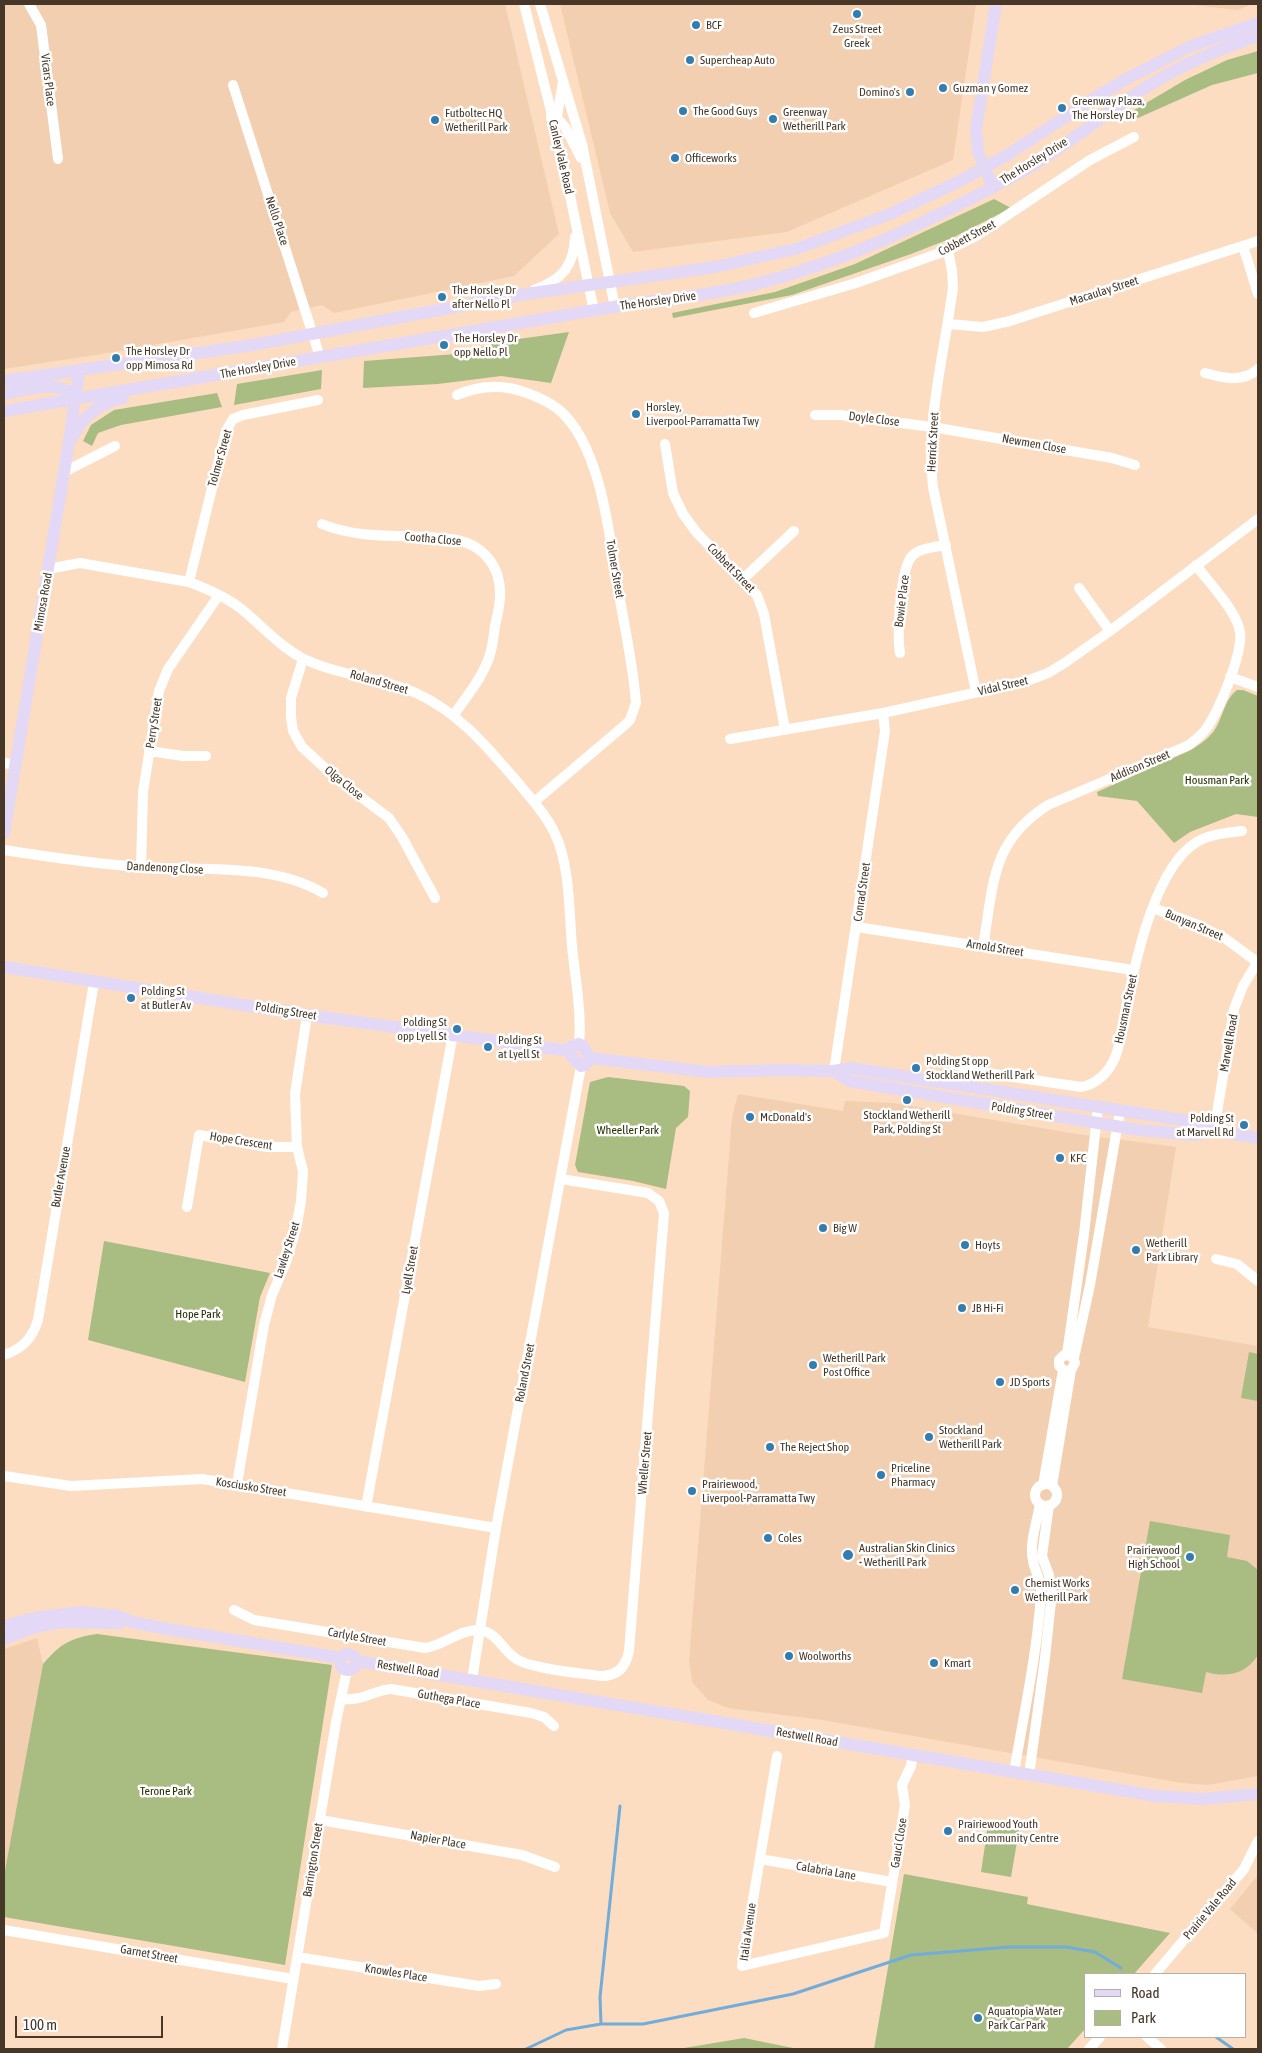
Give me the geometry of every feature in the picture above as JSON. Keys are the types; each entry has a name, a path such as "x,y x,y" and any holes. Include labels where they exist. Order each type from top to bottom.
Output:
{"main road":[{"path":"993,187 984,168 976,140 976,118 996,4"},
{"name":"The Horsley Drive","path":"4,381 178,357 313,334 519,295 715,267 799,248 890,214 984,168 1136,73 1191,46 1258,23"},
{"name":"The Horsley Drive","path":"4,411 615,307 728,290 810,268 886,238 953,208 1050,153 1157,80 1220,49 1258,36"},
{"name":"Mimosa Road","path":"4,833 9,764 48,569 79,370"},
{"path":"68,448 83,420 103,404 113,400 152,393 202,378"},
{"path":"4,394 53,386 62,387 70,391 76,399"},
{"name":"Polding Street","path":"4,967 307,1015 574,1047"},
{"path":"574,1047 574,1059 586,1062"},
{"name":"Polding Street","path":"586,1062 708,1072 834,1071 850,1068 1195,1122 1214,1131 1258,1138"},
{"name":"Polding Street","path":"834,1071 849,1081 1117,1127 1194,1136 1214,1131"},
{"path":"4,1626 34,1618 81,1612 119,1616 132,1622"},
{"path":"4,1639 36,1627 62,1622 132,1622 341,1658 350,1654 357,1661 353,1669 347,1670 341,1667 341,1658"},
{"name":"Restwell Road","path":"357,1661 1029,1775 1185,1799 1220,1799 1258,1794"}],"street":[{"name":"Vicars Place","path":"28,4 41,25 58,159"},
{"name":"Canley Vale Road","path":"524,4 554,114 554,129 572,203 594,311"},
{"name":"Canley Vale Road","path":"540,4 587,168 615,307"},
{"path":"563,81 554,114 565,127 587,168"},
{"name":"Nello Place","path":"233,85 320,358"},
{"name":"Cobbett Street","path":"754,313 856,283 948,250 976,236 1090,160 1134,137"},
{"path":"519,295 553,281 566,270 575,246 572,203"},
{"name":"Macaulay Street","path":"948,324 983,327 1010,321 1258,241"},
{"path":"1243,246 1258,294"},
{"name":"Herrick Street","path":"948,250 954,287 932,427 930,465 976,692"},
{"path":"1205,373 1226,379 1244,378 1258,370"},
{"name":"Tolmer Street","path":"457,395 473,388 492,386 519,390 541,398 558,409 571,423 584,443 593,464 601,494 616,574 636,703 630,720 625,725 534,802"},
{"name":"Tolmer Street","path":"188,582 226,431 233,419 243,415 318,400"},
{"name":"Doyle Close","path":"816,415 840,415 932,427"},
{"name":"Newmen Close","path":"932,427 1112,458 1135,465"},
{"name":"Cobbett Street","path":"665,444 673,493 683,514 697,533 757,595 764,614 785,730"},
{"path":"64,472 115,446"},
{"name":"Vidal Street","path":"730,739 883,713 1024,682 1048,673 1110,630 1258,519"},
{"name":"Cootha Close","path":"322,524 339,531 367,535 451,539 468,542 482,551 491,561 499,578 501,597 490,656 484,669 454,715"},
{"path":"743,579 794,531"},
{"name":"Bowie Place","path":"900,653 898,622 906,567 912,556 924,550 946,545"},
{"name":"Roland Street","path":"48,569 80,563 188,582 219,595 243,610 284,646 303,659 330,669 387,682 415,693 454,715 484,742 549,822 560,847 580,1015 574,1047"},
{"name":"Addison Street","path":"983,946 997,866 1006,844 1018,828 1048,805 1189,745 1205,732 1215,715 1240,649 1240,632 1234,617 1196,565"},
{"path":"1079,588 1110,630"},
{"name":"Perry Street","path":"141,867 143,792 159,691 168,669 219,595"},
{"name":"Olga Close","path":"303,659 291,698 290,717 293,731 302,747 337,779 389,818 402,837 435,898"},
{"path":"1230,677 1258,687"},
{"name":"Conrad Street","path":"834,1071 885,731 883,713"},
{"path":"149,751 183,756 206,756"},
{"name":"Housman Street","path":"949,1062 980,1072 1081,1087 1091,1085 1110,1067 1116,1054 1133,970 1153,908 1166,876 1181,854 1198,841 1218,835 1242,832"},
{"name":"Dandenong Close","path":"4,850 77,862 239,871 290,877 306,883 323,893"},
{"name":"Bunyan Street","path":"1153,908 1198,925 1226,939 1258,962"},
{"name":"Arnold Street","path":"857,927 1133,970"},
{"name":"Marvell Road","path":"1214,1131 1234,1009 1243,986 1258,962"},
{"name":"Butler Avenue","path":"4,1356 25,1345 33,1334 38,1320 94,982"},
{"name":"Lawley Street","path":"237,1484 264,1325 272,1295 288,1254 301,1201 303,1171 297,1147 295,1094 307,1015"},
{"name":"Lyell Street","path":"366,1506 453,1034"},
{"name":"Roland Street","path":"472,1680 496,1528 561,1179 586,1062"},
{"path":"1067,1370 1075,1366 1070,1356 1098,1107"},
{"path":"1070,1356 1096,1248 1120,1110"},
{"name":"Hope Crescent","path":"187,1207 199,1135 267,1147 297,1147"},
{"name":"Wheller Street","path":"480,1630 490,1633 513,1657 525,1663 600,1676 612,1675 622,1668 629,1651 664,1214 659,1201 648,1193 561,1179"},
{"path":"1082,1246 1096,1248"},
{"path":"1216,1259 1237,1264 1258,1281"},
{"path":"1067,1370 1059,1366 1059,1360 1062,1356 1070,1356"},
{"path":"1047,1485 1056,1490 1057,1497 1053,1503 1044,1505 1036,1499 1036,1492 1047,1485 1067,1370"},
{"name":"Kosciusko Street","path":"4,1476 71,1486 202,1479 496,1528"},
{"path":"1014,1772 1036,1641 1041,1592 1032,1551 1044,1505"},
{"path":"1029,1775 1052,1592 1049,1575 1042,1556 1044,1505"},
{"name":"Carlyle Street","path":"234,1610 254,1620 425,1648 437,1646 469,1631 480,1630"},
{"name":"Barrington Street","path":"282,2049 347,1670"},
{"name":"Guthega Place","path":"341,1699 361,1699 382,1690 391,1689 531,1713 544,1717 554,1726"},
{"name":"Gauci Close","path":"884,1933 905,1805 902,1785 911,1766 913,1754"},
{"name":"Italia Avenue","path":"776,1756 742,1966 884,1933"},
{"name":"Napier Place","path":"320,1820 522,1855 555,1867"},
{"name":"Prairie Vale Road","path":"1156,1973 1244,1869 1258,1840"},
{"name":"Calabria Lane","path":"760,1859 892,1882"},
{"name":"Garnet Street","path":"4,1930 293,1979"},
{"name":"Knowles Place","path":"297,1957 479,1986 496,1984"},
{"path":"1089,2049 1099,2038"},
{"path":"1147,2038 1161,2049"}],"shaded area":[{"path":"4,4 505,4 559,234 514,276 334,313 322,305 291,312 284,322 4,369"},
{"name":"Greenway Wetherill Park","path":"560,4 976,4 953,160 787,232 633,252 610,213"},
{"path":"1193,4 1253,4 1238,10"},
{"name":"Stockland Wetherill Park","path":"738,1094 843,1111 845,1101 893,1103 1077,1134 1176,1147 1148,1327 1258,1346 1258,1776 1208,1785 1182,1783 822,1720 728,1708 708,1700 692,1682 689,1660 732,1117"},
{"path":"37,1638 43,1664 4,1876 4,1649"},
{"path":"1258,1875 1258,1934 1230,1909"}],"green space":[{"path":"1258,51 1258,73 1212,85 1138,118 1131,112 1185,80 1227,60"},
{"path":"994,199 1011,208 952,238 911,254 792,295 673,318 672,313 775,292 855,264"},
{"path":"569,332 551,383 501,376 438,384 363,388 364,361 456,354 504,341"},
{"path":"322,370 321,389 234,405 237,384"},
{"path":"217,393 222,407 121,425 98,433 92,446 83,441 91,425 114,410"},
{"name":"Housman Park","path":"1237,690 1243,690 1258,696 1258,817 1236,814 1190,832 1174,843 1137,801 1098,796 1097,792 1189,751 1202,742 1214,731 1226,704"},
{"name":"Wheeller Park","path":"608,1077 684,1086 690,1091 688,1117 676,1128 666,1189 633,1181 578,1172 575,1165 590,1082"},
{"name":"Hope Park","path":"104,1241 270,1273 260,1297 245,1382 88,1340"},
{"path":"1249,1352 1258,1354 1258,1401 1241,1398"},
{"path":"1150,1521 1230,1535 1227,1557 1247,1561 1258,1570 1258,1655 1248,1667 1235,1673 1221,1675 1206,1672 1202,1693 1122,1679"},
{"name":"Terone Park","path":"97,1634 332,1665 285,1965 4,1917 4,1876 43,1664 55,1651 66,1643"},
{"path":"988,1825 1019,1830 1011,1877 981,1872"},
{"path":"904,1874 1028,1897 1027,1904 1170,1933 1135,1973 1084,1973 1084,2030 1067,2049 874,2049"},
{"path":"744,2038 798,2049 678,2049"}],"waterway":[{"path":"601,2024 600,1997 620,1806"},
{"path":"526,2049 566,2030 601,2024 643,2024 793,1994 911,1955 1009,1947 1066,1947 1095,1952 1121,1968"},
{"path":"1217,2038 1233,2049"}],"place":[{"name":"Zeus Street Greek","path":"857,14"},
{"name":"BCF","path":"696,25"},
{"name":"Supercheap Auto","path":"690,60"},
{"name":"Guzman y Gomez","path":"943,88"},
{"name":"Domino's","path":"910,92"},
{"name":"Greenway Plaza, The Horsley Dr","path":"1062,108"},
{"name":"The Good Guys","path":"683,111"},
{"name":"Greenway Wetherill Park","path":"773,119"},
{"name":"Futboltec HQ Wetherill Park","path":"435,120"},
{"name":"Officeworks","path":"675,158"},
{"name":"The Horsley Dr after Nello Pl","path":"442,297"},
{"name":"The Horsley Dr opp Nello Pl","path":"444,345"},
{"name":"The Horsley Dr opp Mimosa Rd","path":"116,358"},
{"name":"Horsley, Liverpool-Parramatta Twy","path":"636,414"},
{"name":"Polding St at Butler Av","path":"131,998"},
{"name":"Polding St opp Lyell St","path":"457,1029"},
{"name":"Polding St at Lyell St","path":"488,1047"},
{"name":"Polding St opp Stockland Wetherill Park","path":"916,1068"},
{"name":"Stockland Wetherill Park, Polding St","path":"907,1100"},
{"name":"McDonald's","path":"750,1117"},
{"name":"Polding St at Marvell Rd","path":"1244,1125"},
{"name":"KFC","path":"1060,1158"},
{"name":"Big W","path":"823,1228"},
{"name":"Hoyts","path":"965,1245"},
{"name":"Wetherill Park Library","path":"1136,1250"},
{"name":"JB Hi-Fi","path":"962,1308"},
{"name":"Wetherill Park Post Office","path":"813,1365"},
{"name":"JD Sports","path":"1000,1382"},
{"name":"Stockland Wetherill Park","path":"929,1437"},
{"name":"The Reject Shop","path":"770,1447"},
{"name":"Priceline Pharmacy","path":"881,1475"},
{"name":"Prairiewood, Liverpool-Parramatta Twy","path":"692,1491"},
{"name":"Coles","path":"768,1538"},
{"name":"Australian Skin Clinics - Wetherill Park","path":"848,1555"},
{"name":"Prairiewood High School","path":"1190,1557"},
{"name":"Chemist Works Wetherill Park","path":"1015,1590"},
{"name":"Woolworths","path":"789,1656"},
{"name":"Kmart","path":"934,1663"},
{"name":"Prairiewood Youth and Community Centre","path":"948,1831"},
{"name":"Aquatopia Water Park Car Park","path":"978,2018"}]}
